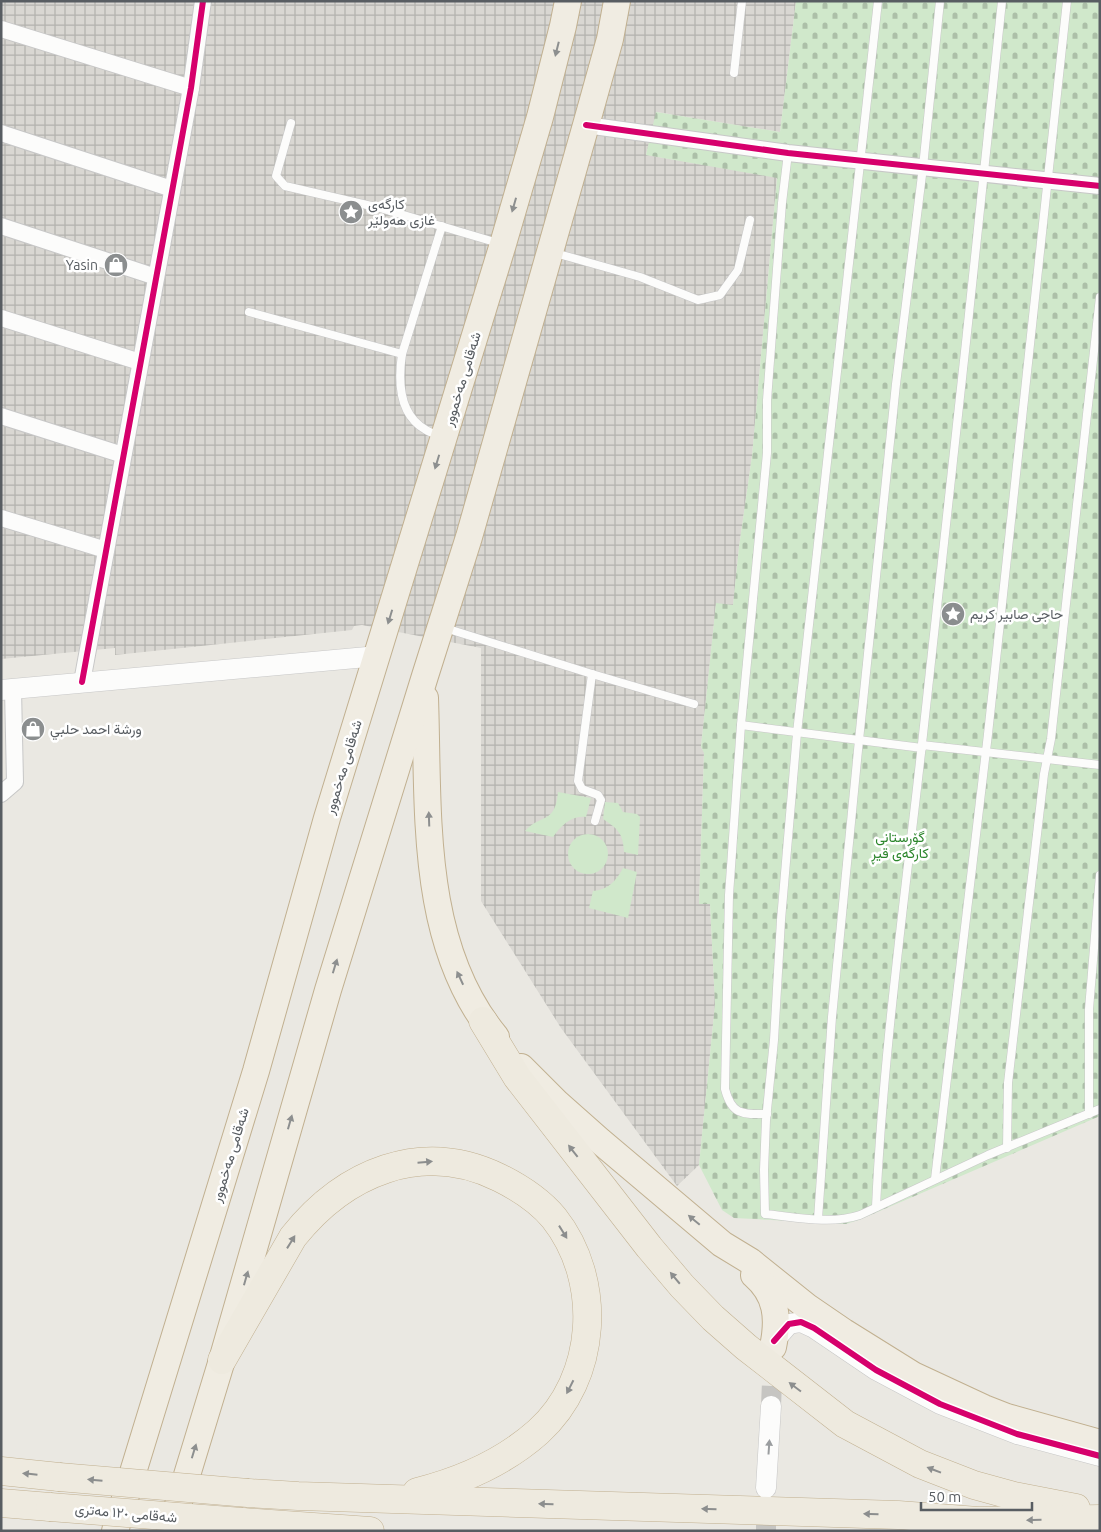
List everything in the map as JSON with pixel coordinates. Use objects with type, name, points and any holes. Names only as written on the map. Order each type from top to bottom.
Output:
[{"type":"highway","name":"شەقامی مەخموور","points":[[115,1531],[253,1081],[327,818],[503,244],[540,117],[568,1]]},
{"type":"highway","points":[[170,1531],[222,1360],[328,990],[469,537],[610,39],[617,1]]},
{"type":"highway","points":[[425,676],[430,849],[444,932],[452,958],[471,1002],[517,1077],[665,1266],[713,1318],[746,1347],[787,1381],[845,1424],[920,1464],[974,1485],[1014,1496],[1100,1512]]},
{"type":"highway","points":[[482,1021],[519,1064],[556,1102],[722,1244],[767,1289],[774,1305],[774,1344]]},
{"type":"highway","points":[[222,1360],[293,1237],[321,1206],[355,1182],[380,1170],[408,1163],[434,1161],[460,1164],[487,1171],[513,1184],[534,1198],[553,1217],[574,1250],[585,1288],[587,1327],[580,1365],[573,1383],[564,1400],[546,1424],[524,1443],[491,1465],[453,1481],[388,1499]]},
{"type":"highway","points":[[722,1244],[750,1261],[806,1306],[913,1375],[1007,1417],[1100,1443]]},
{"type":"highway","points":[[1,1471],[298,1496],[898,1515],[978,1521],[1100,1520]]},
{"type":"highway","name":"شەقامی ١٢٠ مەتری","points":[[1,1502],[370,1531]]},
{"type":"street","points":[[82,682],[191,88],[202,1]]},
{"type":"street","points":[[1,29],[191,88]]},
{"type":"street","points":[[586,125],[788,153],[1100,186]]},
{"type":"street","points":[[1,133],[172,189]]},
{"type":"street","points":[[1,226],[156,277]]},
{"type":"street","points":[[1,318],[140,362]]},
{"type":"street","points":[[1,416],[123,455]]},
{"type":"street","points":[[1,518],[106,550]]},
{"type":"street","points":[[1,794],[15,782],[7,689],[378,656]]},
{"type":"street","points":[[774,1344],[789,1324],[801,1322],[814,1328],[876,1370],[940,1404],[1017,1434],[1100,1456]]},
{"type":"street","points":[[766,1488],[771,1406]]},
{"type":"lane","points":[[734,73],[742,1]]},
{"type":"lane","points":[[878,1],[797,732],[767,1114],[764,1170],[765,1214],[818,1219],[848,1219],[876,1208],[935,1179],[1100,1109]]},
{"type":"lane","points":[[818,1219],[832,1017],[859,740],[896,384],[923,167],[940,1]]},
{"type":"lane","points":[[876,1208],[881,1120],[891,1017],[1002,1]]},
{"type":"lane","points":[[935,1179],[986,752],[1067,1]]},
{"type":"lane","points":[[291,123],[276,176],[285,186],[380,208],[503,244]]},
{"type":"lane","points":[[767,1114],[742,1114],[734,1109],[728,1100],[725,1089],[729,895],[741,725],[767,452],[767,400],[781,212],[788,153]]},
{"type":"lane","points":[[550,252],[640,277],[698,300],[720,295],[738,270],[750,220]]},
{"type":"lane","points":[[442,226],[402,354],[399,374],[406,410],[426,430],[444,436]]},
{"type":"lane","points":[[1007,1148],[1008,1083],[1046,759],[1052,739],[1100,297]]},
{"type":"lane","points":[[248,312],[402,354]]},
{"type":"lane","points":[[441,627],[694,704]]},
{"type":"lane","points":[[592,674],[578,781],[582,789],[598,795],[601,800],[595,822]]},
{"type":"lane","points":[[741,725],[859,740],[1100,765]]},
{"type":"lane","points":[[1089,1114],[1089,1009],[1100,875]]},
{"type":"shaded area","points":[[1,1],[796,1],[780,132],[657,112],[646,155],[777,177],[752,456],[733,606],[716,604],[701,747],[704,752],[699,904],[710,904],[715,1004],[699,1165],[677,1186],[561,1028],[481,901],[481,648],[362,625],[354,626],[352,630],[115,655],[115,648],[1,659]]},
{"type":"green space","name":"گۆڕستانی کارگەی قیڕ","points":[[796,1],[1100,1],[1100,1116],[846,1224],[734,1218],[722,1210],[699,1165],[715,1004],[710,904],[699,904],[704,753],[701,747],[716,603],[733,605],[752,456],[777,178],[646,155],[656,112],[780,132]]},
{"type":"green space","points":[[558,792],[591,798],[586,817],[571,820],[563,825],[553,837],[525,831],[550,814],[554,809]]},
{"type":"green space","points":[[605,802],[618,803],[623,812],[637,814],[640,817],[638,855],[624,852],[619,832],[603,819]]},
{"type":"green space","points":[[584,834],[592,834],[599,837],[605,843],[608,854],[605,865],[599,871],[592,874],[584,874],[577,871],[571,865],[568,858],[568,850],[571,843],[577,837]]},
{"type":"green space","points":[[623,868],[637,872],[628,918],[589,908],[593,891],[603,889],[611,884]]},
{"type":"tunnel","points":[[771,1406],[773,1358]]},
{"type":"tunnel","points":[[766,1498],[766,1531]]},
{"type":"cycle path","points":[[82,682],[191,88],[203,1]]},
{"type":"cycle path","points":[[586,125],[788,153],[1100,186]]},
{"type":"cycle path","points":[[774,1341],[789,1324],[801,1322],[814,1328],[876,1370],[940,1404],[1017,1434],[1100,1456]]},
{"type":"place","name":"کارگەی غازی هەولێر","points":[[351,212]]},
{"type":"place","name":"Yasin","points":[[116,265]]},
{"type":"place","name":"حاجی صابیر کریم","points":[[953,614]]},
{"type":"place","name":"ورشة احمد حلبي","points":[[33,729]]}]
